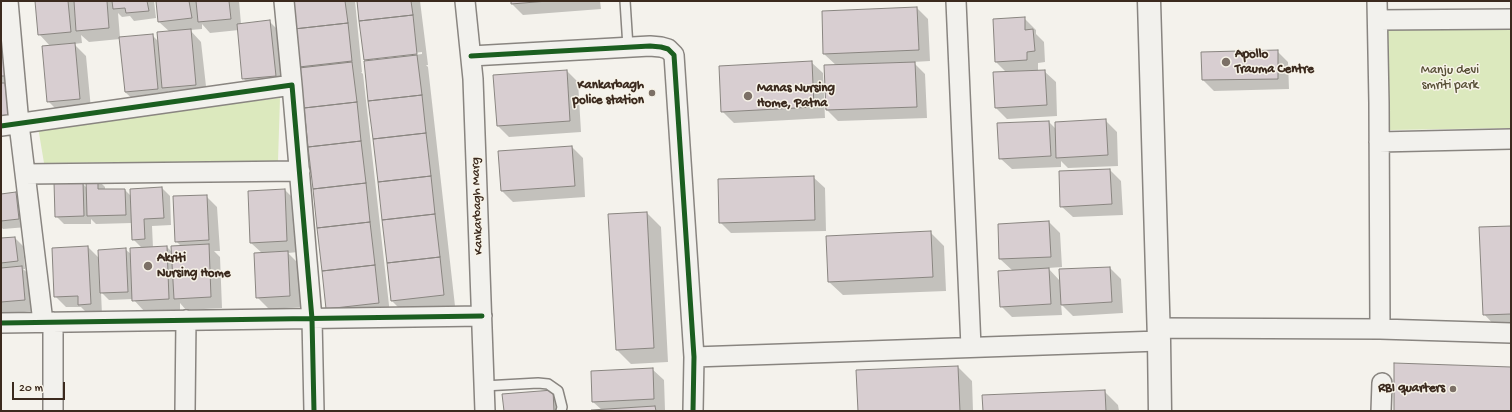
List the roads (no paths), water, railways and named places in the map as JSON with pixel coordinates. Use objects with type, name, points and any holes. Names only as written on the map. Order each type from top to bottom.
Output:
[{"type":"street","points":[[8,1],[10,125],[25,174],[48,322],[53,411]]},
{"type":"street","points":[[284,1],[312,318],[314,411]]},
{"type":"street","name":"Kankarbagh Marg","points":[[465,1],[473,80],[485,411]]},
{"type":"street","points":[[956,1],[971,347]]},
{"type":"street","points":[[1149,1],[1160,411]]},
{"type":"street","points":[[1377,1],[1380,142],[1380,329]]},
{"type":"street","points":[[1378,20],[1511,19]]},
{"type":"street","points":[[471,56],[661,47],[668,49],[674,55],[694,357],[693,411]]},
{"type":"street","points":[[10,125],[292,85]]},
{"type":"street","points":[[1380,142],[1511,139]]},
{"type":"street","points":[[25,174],[300,171]]},
{"type":"street","points":[[1,323],[482,316]]},
{"type":"street","points":[[185,411],[186,320]]},
{"type":"street","points":[[694,357],[971,347],[1159,334],[1380,329],[1511,333]]},
{"type":"street","points":[[1381,411],[1382,383]]},
{"type":"lane","points":[[625,1],[628,48]]},
{"type":"lane","points":[[484,386],[538,383],[548,384],[558,391],[561,411]]},
{"type":"place","name":"Apollo Trauma Centre","points":[[1226,62]]},
{"type":"place","name":"Kankarbagh police station","points":[[652,93]]},
{"type":"place","name":"Manas Nursing Home, Patna","points":[[748,96]]},
{"type":"place","name":"Akriti Nursing Home","points":[[148,266]]},
{"type":"place","name":"RBI quarters","points":[[1453,389]]},
{"type":"park label","name":"Manju devi smriti park","points":[[1450,78]]}]
